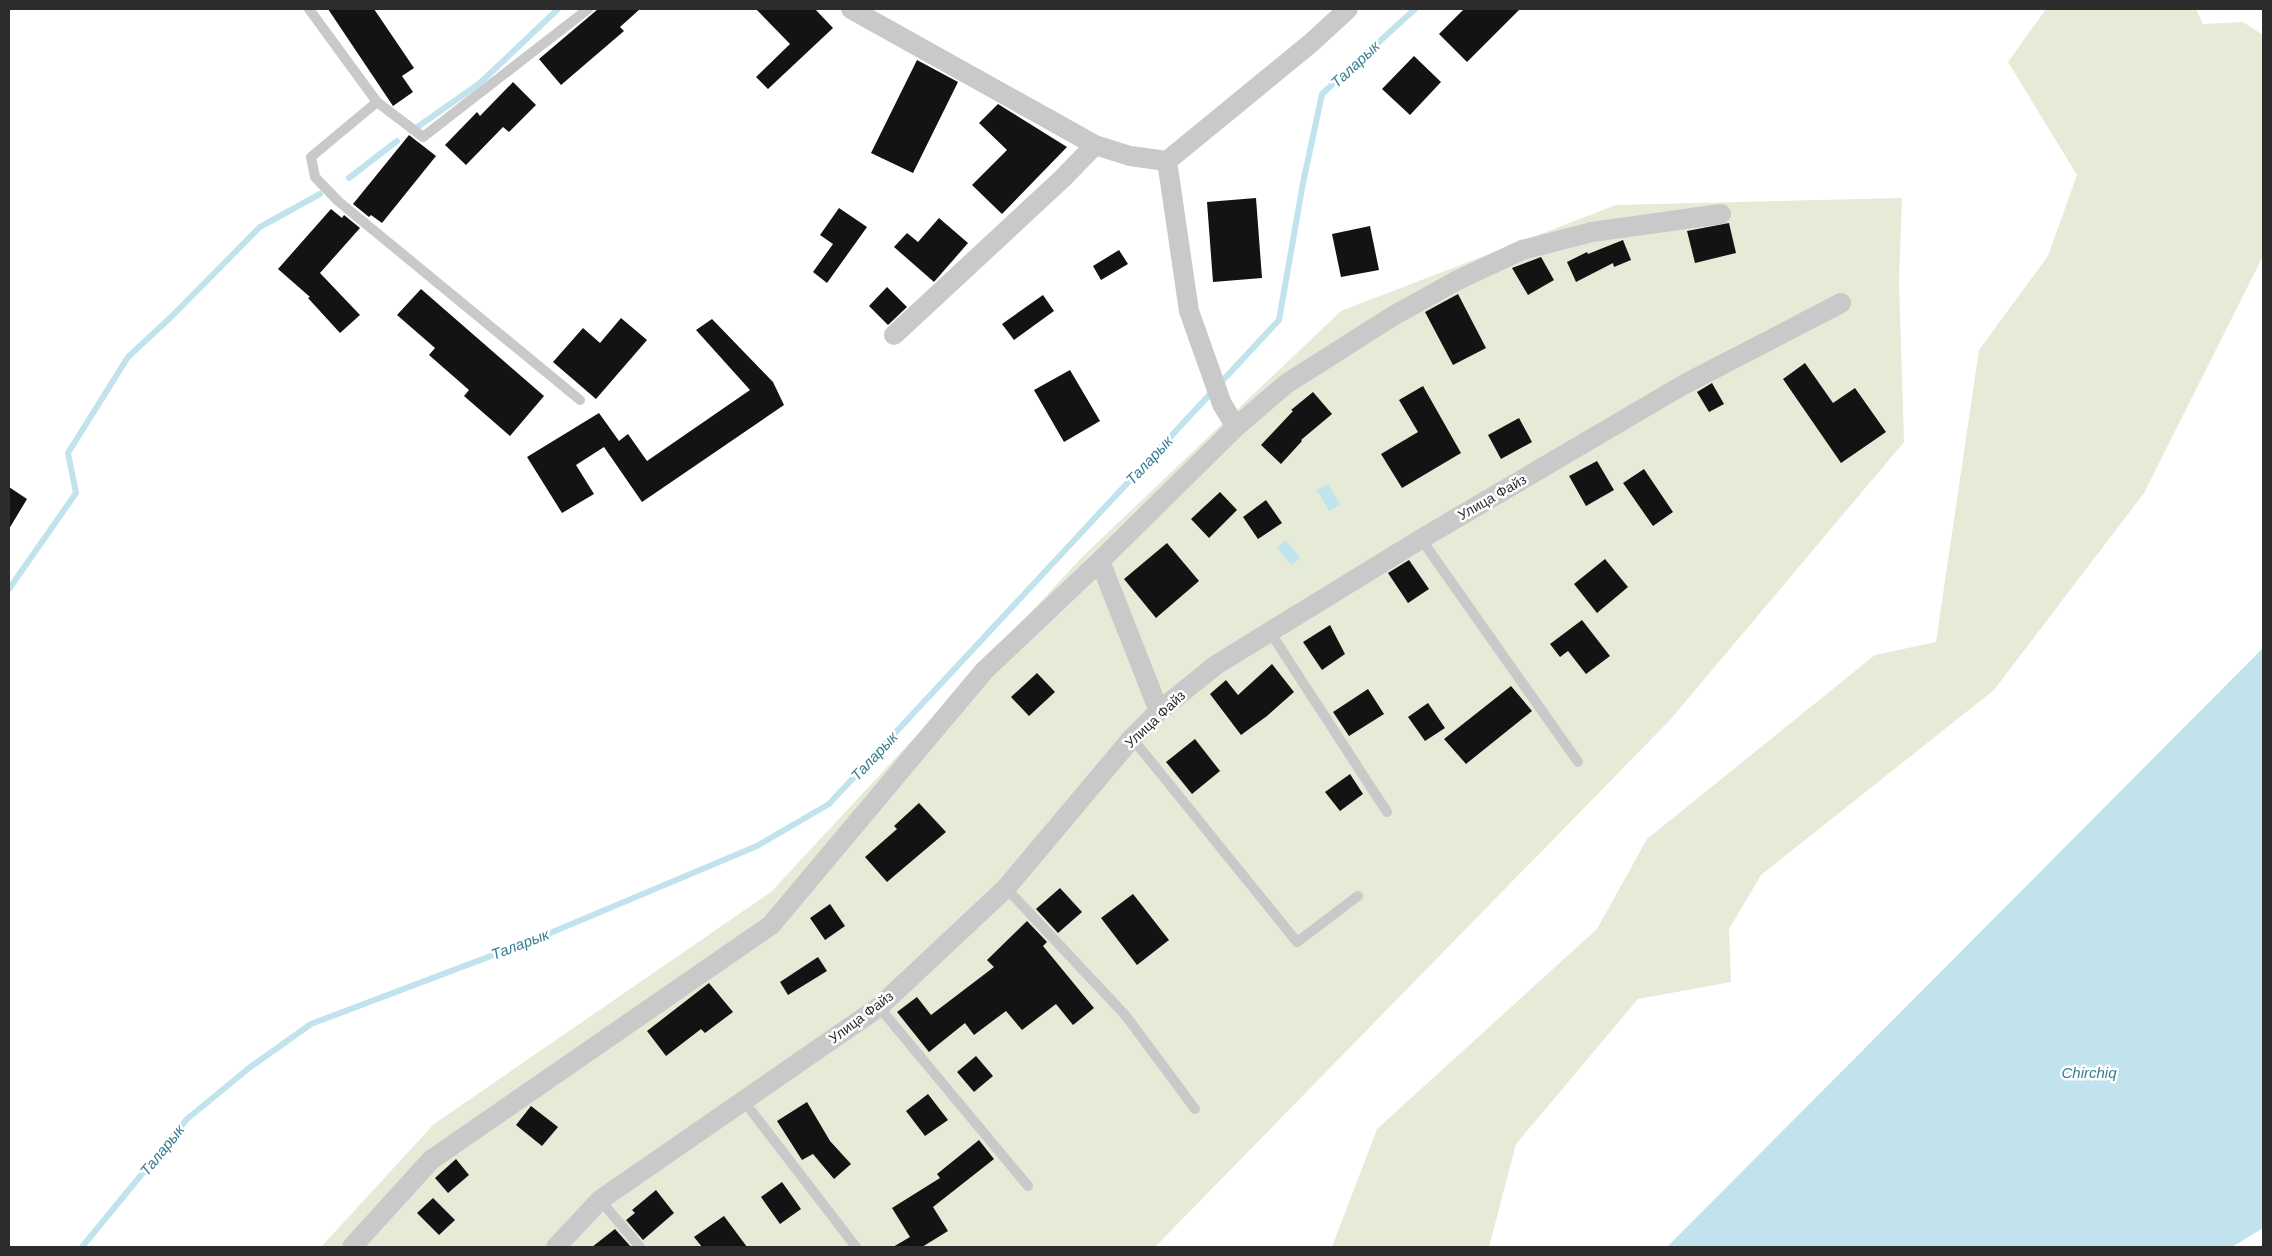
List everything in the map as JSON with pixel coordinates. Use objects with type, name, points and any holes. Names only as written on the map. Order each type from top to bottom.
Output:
[{"type":"street","points":[[852,9],[1095,145],[1130,156],[1167,161],[1311,43],[1348,9]]},
{"type":"street","points":[[894,334],[1063,178],[1095,145]]},
{"type":"street","points":[[1167,161],[1189,311],[1222,404],[1236,427]]},
{"type":"street","points":[[352,1247],[431,1160],[771,925],[984,671],[1100,561],[1236,427],[1286,384],[1393,316],[1456,281],[1522,250],[1592,232],[1722,214]]},
{"type":"street","name":"Улица Файз","points":[[556,1247],[600,1200],[879,1007],[1006,888],[1132,738],[1159,711],[1216,665],[1421,538],[1683,385],[1841,303]]},
{"type":"street","points":[[1100,561],[1159,711]]},
{"type":"lane","points":[[309,9],[377,102],[423,137],[588,9]]},
{"type":"lane","points":[[377,102],[311,157],[315,177],[338,201],[580,400]]},
{"type":"lane","points":[[1421,538],[1578,762]]},
{"type":"lane","points":[[1270,632],[1387,812]]},
{"type":"lane","points":[[1132,738],[1297,942],[1358,896]]},
{"type":"lane","points":[[1006,888],[1126,1016],[1195,1109]]},
{"type":"lane","points":[[879,1007],[1028,1186]]},
{"type":"lane","points":[[743,1100],[856,1247]]},
{"type":"lane","points":[[600,1200],[640,1247]]},
{"type":"green space","points":[[2046,9],[2196,9],[2203,24],[2243,22],[2263,35],[2263,256],[2144,493],[1994,690],[1761,875],[1729,929],[1731,982],[1638,999],[1516,1144],[1489,1247],[1332,1247],[1377,1129],[1597,929],[1647,839],[1875,655],[1936,642],[1979,350],[2048,256],[2077,175],[2008,62]]},
{"type":"green space","points":[[1902,198],[1899,282],[1904,442],[1670,720],[1155,1247],[321,1247],[434,1124],[771,892],[1083,556],[1341,311],[1616,205]]},
{"type":"water","points":[[1328,484],[1340,504],[1329,511],[1317,490]]},
{"type":"water","points":[[1286,540],[1300,558],[1291,565],[1277,547]]},
{"type":"water","name":"Chirchiq","points":[[2263,648],[2263,1228],[2232,1247],[1667,1247]]},
{"type":"building","points":[[328,9],[374,9],[414,68],[402,76],[413,92],[393,106]]},
{"type":"building","points":[[598,9],[640,9],[620,27],[624,31],[561,85],[539,59]]},
{"type":"building","points":[[756,9],[815,9],[833,28],[768,89],[756,77],[790,44]]},
{"type":"building","points":[[1464,9],[1520,9],[1467,62],[1439,34]]},
{"type":"building","points":[[1414,56],[1441,82],[1410,115],[1382,89]]},
{"type":"building","points":[[917,60],[958,82],[913,173],[871,153]]},
{"type":"building","points":[[513,82],[536,105],[509,132],[503,127],[466,165],[445,145],[477,112],[480,116]]},
{"type":"building","points":[[998,104],[1067,147],[1002,214],[972,185],[1007,150],[979,123]]},
{"type":"building","points":[[409,135],[436,156],[382,223],[371,215],[369,217],[353,204]]},
{"type":"building","points":[[1256,198],[1262,278],[1213,282],[1207,202]]},
{"type":"building","points":[[839,208],[867,227],[827,283],[813,272],[833,244],[820,235]]},
{"type":"building","points":[[331,209],[342,218],[344,215],[360,228],[320,273],[360,315],[340,333],[308,298],[310,297],[278,269]]},
{"type":"building","points":[[939,218],[968,243],[934,282],[894,247],[907,233],[918,242]]},
{"type":"building","points":[[1729,223],[1736,253],[1695,263],[1687,231]]},
{"type":"building","points":[[1370,226],[1379,270],[1341,277],[1332,234]]},
{"type":"building","points":[[1623,240],[1631,260],[1614,267],[1613,263],[1576,282],[1567,262],[1587,252],[1588,254]]},
{"type":"building","points":[[1119,250],[1128,264],[1101,280],[1093,266]]},
{"type":"building","points":[[1541,257],[1554,280],[1528,295],[1512,268]]},
{"type":"building","points":[[887,287],[907,307],[888,325],[869,306]]},
{"type":"building","points":[[421,289],[544,396],[510,436],[464,396],[469,390],[429,355],[435,348],[397,315]]},
{"type":"building","points":[[1458,294],[1486,348],[1453,365],[1425,312]]},
{"type":"building","points":[[1043,295],[1054,311],[1014,340],[1002,324]]},
{"type":"building","points":[[621,318],[647,340],[596,399],[553,362],[583,328],[600,343]]},
{"type":"building","points":[[712,319],[773,382],[784,405],[642,502],[604,447],[576,465],[594,494],[562,513],[527,457],[599,413],[619,441],[628,434],[647,461],[750,390],[696,330]]},
{"type":"building","points":[[1805,363],[1833,403],[1855,388],[1886,432],[1841,463],[1783,379]]},
{"type":"building","points":[[1070,370],[1100,421],[1064,442],[1034,390]]},
{"type":"building","points":[[1712,383],[1724,404],[1709,412],[1697,392]]},
{"type":"building","points":[[1423,386],[1461,453],[1402,488],[1381,454],[1418,432],[1399,400]]},
{"type":"building","points":[[1313,392],[1332,414],[1301,440],[1281,464],[1261,445],[1293,411],[1291,410]]},
{"type":"building","points":[[1519,418],[1532,442],[1501,459],[1488,435]]},
{"type":"building","points":[[1597,461],[1614,490],[1586,506],[1569,476]]},
{"type":"building","points":[[1644,469],[1673,512],[1653,526],[1623,483]]},
{"type":"building","points":[[9,487],[27,499],[9,529]]},
{"type":"building","points":[[1220,492],[1237,510],[1209,538],[1191,519]]},
{"type":"building","points":[[1266,500],[1282,523],[1258,539],[1243,517]]},
{"type":"building","points":[[1167,543],[1199,581],[1156,618],[1124,579]]},
{"type":"building","points":[[1605,559],[1628,587],[1597,613],[1574,584]]},
{"type":"building","points":[[1409,560],[1429,589],[1408,603],[1388,573]]},
{"type":"building","points":[[1582,620],[1610,656],[1586,674],[1568,651],[1560,657],[1550,644]]},
{"type":"building","points":[[1330,625],[1345,654],[1322,670],[1303,642]]},
{"type":"building","points":[[1272,664],[1294,692],[1267,716],[1241,735],[1210,694],[1226,680],[1238,695]]},
{"type":"building","points":[[1037,673],[1055,692],[1029,716],[1011,697]]},
{"type":"building","points":[[1511,686],[1532,711],[1466,764],[1444,739]]},
{"type":"building","points":[[1368,689],[1384,714],[1349,736],[1333,712]]},
{"type":"building","points":[[1428,703],[1445,728],[1425,741],[1408,717]]},
{"type":"building","points":[[1195,739],[1220,771],[1192,794],[1166,762]]},
{"type":"building","points":[[1350,774],[1363,794],[1340,811],[1325,792]]},
{"type":"building","points":[[919,803],[946,832],[887,882],[865,857],[897,829],[894,826]]},
{"type":"building","points":[[1060,888],[1082,912],[1058,933],[1036,909]]},
{"type":"building","points":[[1133,894],[1169,940],[1137,965],[1101,918]]},
{"type":"building","points":[[830,904],[845,926],[825,940],[810,918]]},
{"type":"building","points":[[1027,921],[1047,942],[1043,946],[1094,1008],[1073,1025],[1056,1004],[1022,1030],[1006,1011],[974,1035],[965,1023],[929,1052],[897,1012],[917,997],[931,1015],[994,967],[987,960]]},
{"type":"building","points":[[818,957],[827,971],[788,995],[780,982]]},
{"type":"building","points":[[709,983],[733,1012],[705,1033],[701,1029],[666,1056],[647,1031]]},
{"type":"building","points":[[976,1056],[993,1076],[974,1092],[957,1072]]},
{"type":"building","points":[[928,1094],[948,1120],[925,1136],[906,1111]]},
{"type":"building","points":[[807,1102],[830,1141],[851,1164],[834,1179],[813,1154],[802,1160],[777,1121]]},
{"type":"building","points":[[531,1106],[558,1127],[542,1146],[516,1125]]},
{"type":"building","points":[[979,1140],[994,1159],[933,1207],[948,1231],[922,1247],[893,1247],[910,1237],[892,1208],[940,1178],[937,1174]]},
{"type":"building","points":[[456,1159],[469,1175],[448,1193],[435,1178]]},
{"type":"building","points":[[782,1182],[801,1209],[780,1224],[761,1197]]},
{"type":"building","points":[[656,1190],[674,1213],[643,1240],[626,1220],[635,1213],[632,1210]]},
{"type":"building","points":[[433,1198],[455,1220],[439,1235],[417,1213]]},
{"type":"building","points":[[724,1216],[747,1247],[702,1247],[694,1237]]},
{"type":"building","points":[[615,1229],[631,1247],[592,1247]]},
{"type":"waterway","points":[[416,128],[480,83],[558,9]]},
{"type":"waterway","name":"Таларык","points":[[82,1247],[187,1119],[249,1068],[311,1024],[536,939],[757,846],[829,804],[1279,320],[1303,183],[1322,94],[1415,9]]},
{"type":"waterway","points":[[349,178],[397,141]]},
{"type":"waterway","points":[[9,589],[76,493],[68,453],[128,357],[171,317],[260,227],[320,194]]}]
